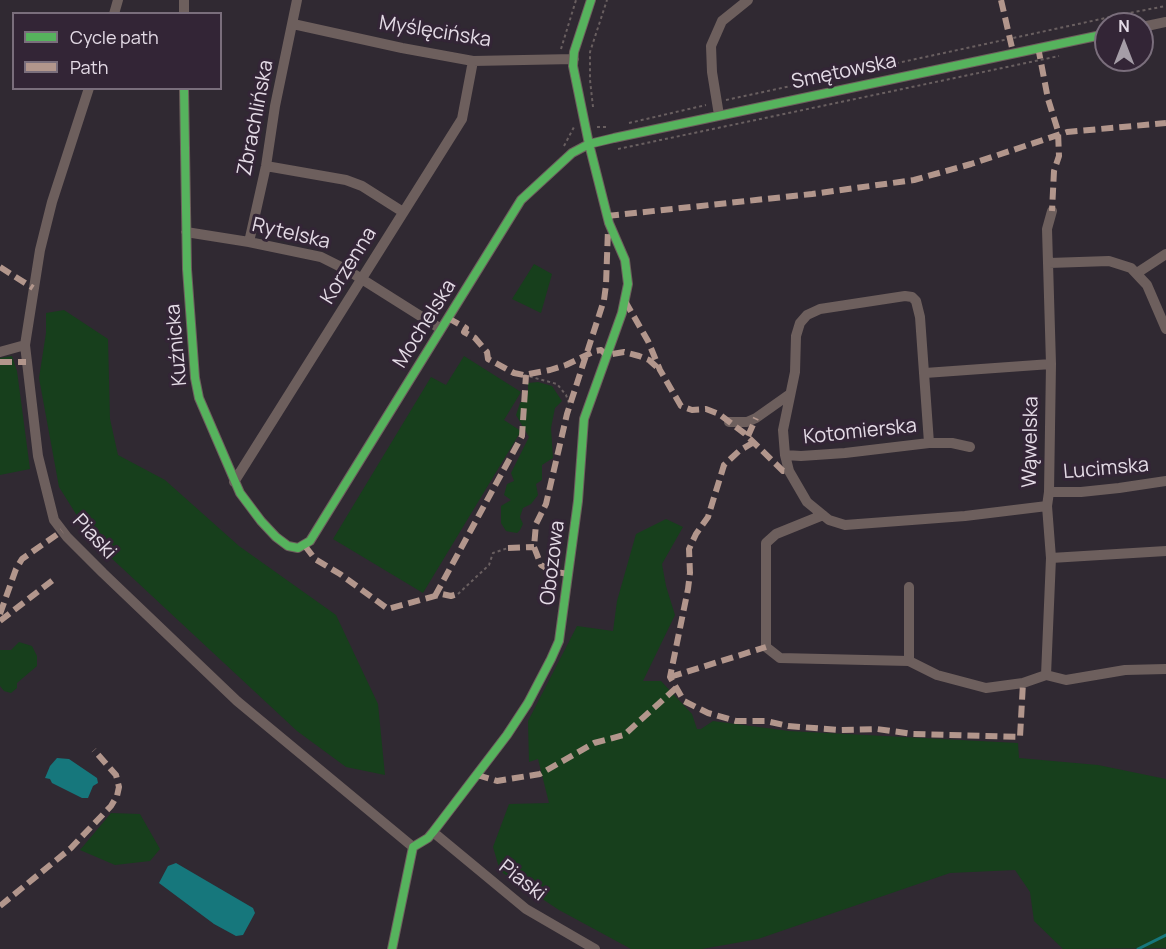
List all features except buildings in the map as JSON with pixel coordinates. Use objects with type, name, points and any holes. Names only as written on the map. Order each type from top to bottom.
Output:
[{"type":"street","name":"Zbrachlińska","points":[[249,242],[266,166],[275,106],[297,0]]},
{"type":"street","points":[[573,59],[591,0]]},
{"type":"street","points":[[719,115],[712,72],[711,46],[722,21],[748,0]]},
{"type":"street","name":"Myślęcińska","points":[[293,24],[473,61],[573,59]]},
{"type":"street","name":"Smętowska","points":[[589,144],[1094,37]]},
{"type":"street","name":"Obozowa","points":[[413,847],[428,838],[495,751],[528,703],[559,641],[578,501],[584,419],[622,313],[628,284],[625,260],[609,223],[589,144],[573,59]]},
{"type":"street","name":"Korzenna","points":[[234,482],[462,118],[473,61]]},
{"type":"street","name":"Piaski","points":[[88,90],[42,240],[25,345],[38,456],[53,516],[62,531],[111,581],[237,700],[413,847]]},
{"type":"street","name":"Kuźnicka","points":[[184,90],[186,232],[190,324],[196,388],[202,409],[234,482],[261,520],[288,546],[298,548],[310,541]]},
{"type":"street","name":"Mochelska","points":[[310,541],[521,200],[572,153],[589,144]]},
{"type":"street","points":[[266,166],[346,180],[362,186],[403,212]]},
{"type":"street","name":"Wąwelska","points":[[1046,675],[1051,558],[1047,506],[1051,364],[1047,229],[1052,211]]},
{"type":"street","name":"Rytelska","points":[[186,232],[321,257],[334,262],[441,329]]},
{"type":"street","points":[[1137,273],[1166,254]]},
{"type":"street","points":[[1048,262],[1109,261],[1125,264],[1147,285],[1166,329]]},
{"type":"street","name":"Kotomierska","points":[[929,443],[918,305],[912,297],[902,296],[820,309],[807,315],[800,323],[796,336],[795,372],[783,430],[785,455],[845,453],[929,443],[952,443],[970,447]]},
{"type":"street","points":[[0,352],[25,345]]},
{"type":"street","points":[[925,373],[1051,364]]},
{"type":"street","points":[[729,422],[747,422],[756,418],[790,394]]},
{"type":"street","points":[[785,455],[789,471],[801,495],[822,515],[845,525],[856,526],[1047,506]]},
{"type":"street","name":"Lucimska","points":[[1049,492],[1110,489],[1166,481]]},
{"type":"street","points":[[822,515],[776,534],[766,543],[766,647],[780,658],[909,661],[937,675],[986,688],[1023,683],[1046,675],[1066,680],[1125,670],[1166,669]]},
{"type":"street","points":[[1051,558],[1166,551]]},
{"type":"street","points":[[909,587],[909,661]]},
{"type":"street","name":"Piaski","points":[[433,832],[526,909],[595,949]]},
{"type":"street","points":[[392,949],[413,847]]},
{"type":"path","points":[[560,54],[576,0]]},
{"type":"path","points":[[594,110],[590,80],[590,52],[608,0]]},
{"type":"path","points":[[621,124],[1166,6]]},
{"type":"path","points":[[615,146],[620,150],[1040,60]]},
{"type":"path","points":[[594,125],[611,127]]},
{"type":"path","points":[[524,375],[557,384],[566,395],[570,406]]},
{"type":"path","points":[[458,594],[489,565],[493,553],[508,548]]},
{"type":"green space","points":[[534,264],[552,274],[541,313],[512,299]]},
{"type":"green space","points":[[64,310],[108,339],[110,419],[118,455],[165,480],[239,546],[336,615],[378,704],[385,775],[346,767],[297,731],[93,541],[59,487],[39,378],[46,333],[46,313]]},
{"type":"green space","points":[[12,356],[17,371],[30,469],[0,475],[0,358]]},
{"type":"green space","points":[[464,356],[521,392],[504,420],[521,431],[423,593],[333,539],[431,377],[446,385]]},
{"type":"green space","points":[[538,382],[552,386],[562,401],[555,408],[551,428],[553,458],[542,465],[542,480],[536,484],[538,495],[531,504],[523,508],[520,517],[523,524],[517,533],[506,531],[501,523],[501,506],[511,500],[504,495],[507,484],[514,481],[511,473],[529,437],[516,415],[520,403],[528,395],[528,383]]},
{"type":"green space","points":[[666,519],[683,527],[662,564],[675,615],[643,681],[661,681],[692,714],[697,729],[713,721],[789,731],[1018,743],[1019,758],[1098,765],[1166,779],[1166,948],[1063,949],[1034,921],[1030,892],[1015,870],[950,873],[758,939],[702,949],[631,949],[559,910],[500,871],[493,847],[509,804],[549,803],[538,759],[529,762],[528,721],[577,626],[613,631],[617,601],[636,534]]},
{"type":"green space","points":[[19,642],[32,646],[37,656],[37,666],[17,683],[17,688],[11,693],[4,691],[0,686],[0,650],[11,650]]},
{"type":"green space","points":[[111,813],[140,814],[160,849],[150,861],[115,865],[80,850]]},
{"type":"water","points":[[57,758],[69,759],[97,778],[98,783],[93,786],[88,798],[82,798],[45,778],[50,766]]},
{"type":"water","points":[[176,863],[253,908],[255,913],[243,935],[236,936],[214,924],[159,883],[168,866]]},
{"type":"waterway","points":[[1138,949],[1166,935]]},
{"type":"marked path","points":[[1001,0],[1013,52]]},
{"type":"marked path","points":[[1038,47],[1048,99],[1058,131],[1059,156],[1054,171],[1052,211]]},
{"type":"marked path","points":[[607,216],[812,194],[914,180],[1067,132],[1166,123]]},
{"type":"marked path","points":[[568,574],[551,571],[541,565],[534,547],[536,524],[546,504],[567,414],[604,300],[608,229]]},
{"type":"marked path","points":[[0,267],[33,288]]},
{"type":"marked path","points":[[625,301],[681,406],[692,410],[706,409],[719,414],[744,433],[783,471],[789,471]]},
{"type":"marked path","points":[[448,318],[466,328],[464,332],[475,338],[487,352],[488,359],[514,373],[524,375],[550,370],[601,350],[606,355],[624,352],[639,356],[649,360],[658,368]]},
{"type":"marked path","points":[[0,362],[26,362]]},
{"type":"marked path","points":[[435,596],[522,436],[526,375]]},
{"type":"marked path","points":[[748,436],[756,418]]},
{"type":"marked path","points":[[754,442],[739,451],[724,465],[708,517],[689,549],[688,589],[670,677],[684,701],[708,713],[736,721],[766,721],[788,726],[840,730],[877,729],[913,734],[1020,737],[1023,683]]},
{"type":"marked path","points":[[0,614],[16,569],[22,559],[62,531]]},
{"type":"marked path","points":[[305,546],[315,559],[388,609],[442,594],[451,596],[458,594]]},
{"type":"marked path","points":[[508,548],[534,547]]},
{"type":"marked path","points":[[0,621],[53,580]]},
{"type":"marked path","points":[[670,677],[766,647]]},
{"type":"marked path","points":[[477,775],[497,781],[540,774],[594,743],[624,735],[676,688]]},
{"type":"marked path","points":[[0,906],[71,848],[111,806],[119,787],[116,775],[94,750]]},
{"type":"cycle path","points":[[392,949],[413,847],[428,838],[507,735],[528,703],[559,641],[578,501],[584,419],[622,313],[628,284],[625,260],[609,223],[589,144],[573,66],[574,52],[591,0]]},
{"type":"cycle path","points":[[184,90],[187,269],[195,378],[199,398],[240,493],[276,537],[288,546],[298,548],[310,541],[521,200],[572,153],[589,144],[614,138],[1094,37]]}]
